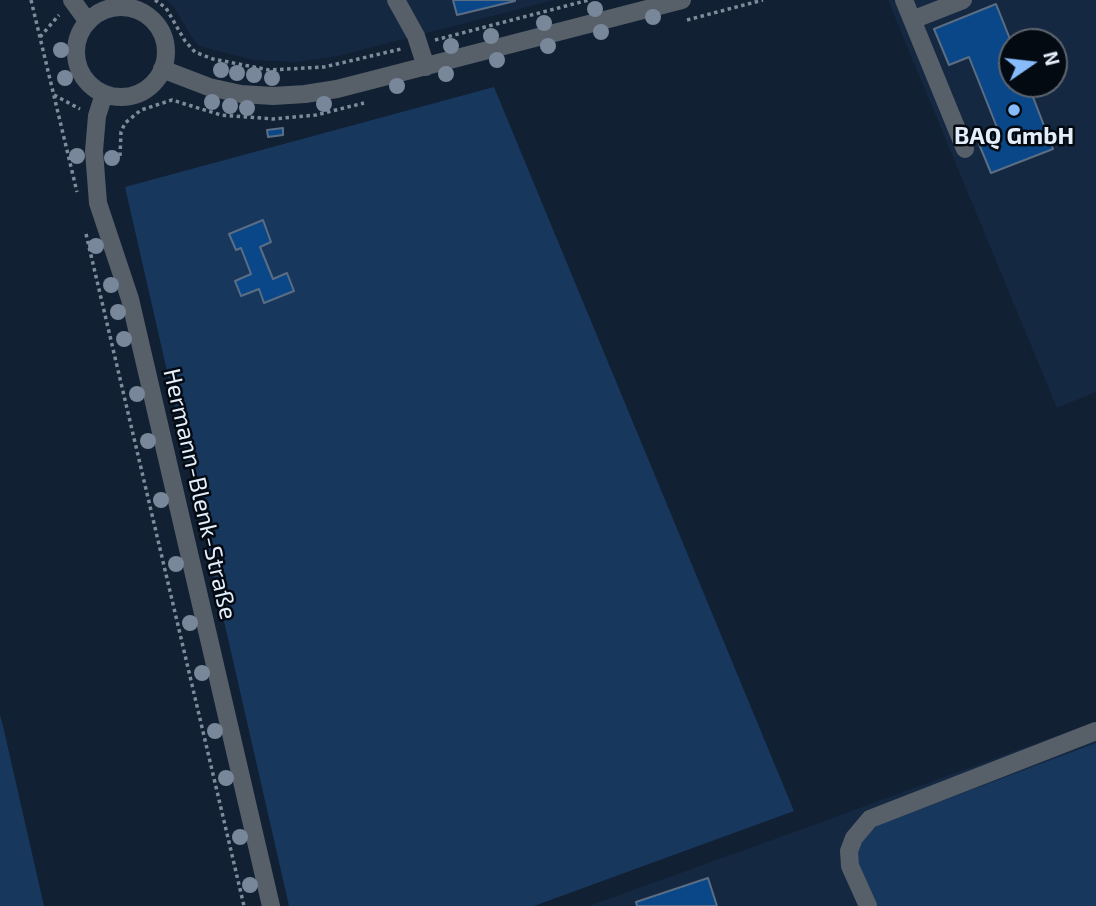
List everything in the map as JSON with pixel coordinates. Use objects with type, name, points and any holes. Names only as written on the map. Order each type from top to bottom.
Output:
[{"type":"street","points":[[73,0],[88,22]]},
{"type":"street","points":[[396,0],[419,44],[426,67]]},
{"type":"street","points":[[162,69],[209,87],[241,93],[273,96],[337,89],[682,0]]},
{"type":"street","points":[[904,0],[965,149]]},
{"type":"street","points":[[912,20],[963,0]]},
{"type":"street","points":[[129,8],[149,18],[157,26],[165,47],[162,69],[151,85],[134,95],[124,97],[104,94],[87,82],[77,62],[78,41],[88,22],[106,10],[129,8]]},
{"type":"street","name":"Hermann-Blenk-Straße","points":[[104,94],[97,117],[94,151],[98,203],[130,299],[271,906]]},
{"type":"street","points":[[868,906],[850,866],[849,851],[854,838],[870,818],[1096,731]]},
{"type":"path","points":[[31,0],[79,204]]},
{"type":"path","points":[[40,37],[73,0]]},
{"type":"path","points":[[155,0],[166,8],[185,41],[195,52],[213,59],[269,70],[297,70],[350,63],[589,0]]},
{"type":"path","points":[[120,156],[121,132],[125,123],[141,110],[178,100]]},
{"type":"path","points":[[86,231],[244,906]]},
{"type":"shaded area","points":[[167,0],[554,0],[338,56],[296,62],[253,60],[199,46]]},
{"type":"shaded area","points":[[888,0],[1096,0],[1096,392],[1057,408]]},
{"type":"shaded area","points":[[494,87],[794,811],[534,906],[289,906],[125,187]]},
{"type":"shaded area","points":[[0,715],[3,726],[44,906],[0,906]]},
{"type":"shaded area","points":[[1096,721],[1096,906],[589,906],[819,823]]},
{"type":"shaded area","points":[[1096,743],[1096,906],[872,906],[861,884],[857,855],[863,836],[878,825]]},
{"type":"building","points":[[453,0],[515,0],[515,1],[457,15]]},
{"type":"building","name":"BAQ GmbH","points":[[996,4],[1006,28],[998,28],[998,98],[1033,98],[1053,149],[991,173],[979,144],[1000,135],[969,57],[949,65],[934,29]]},
{"type":"building","points":[[283,128],[283,135],[268,137],[267,130]]},
{"type":"building","points":[[263,220],[271,242],[260,247],[273,279],[287,273],[294,291],[264,303],[259,289],[241,296],[235,281],[251,274],[241,248],[236,250],[229,234]]},
{"type":"building","points":[[708,878],[717,906],[637,906],[636,902]]},
{"type":"place","name":"BAQ GmbH","points":[[1014,110]]}]
